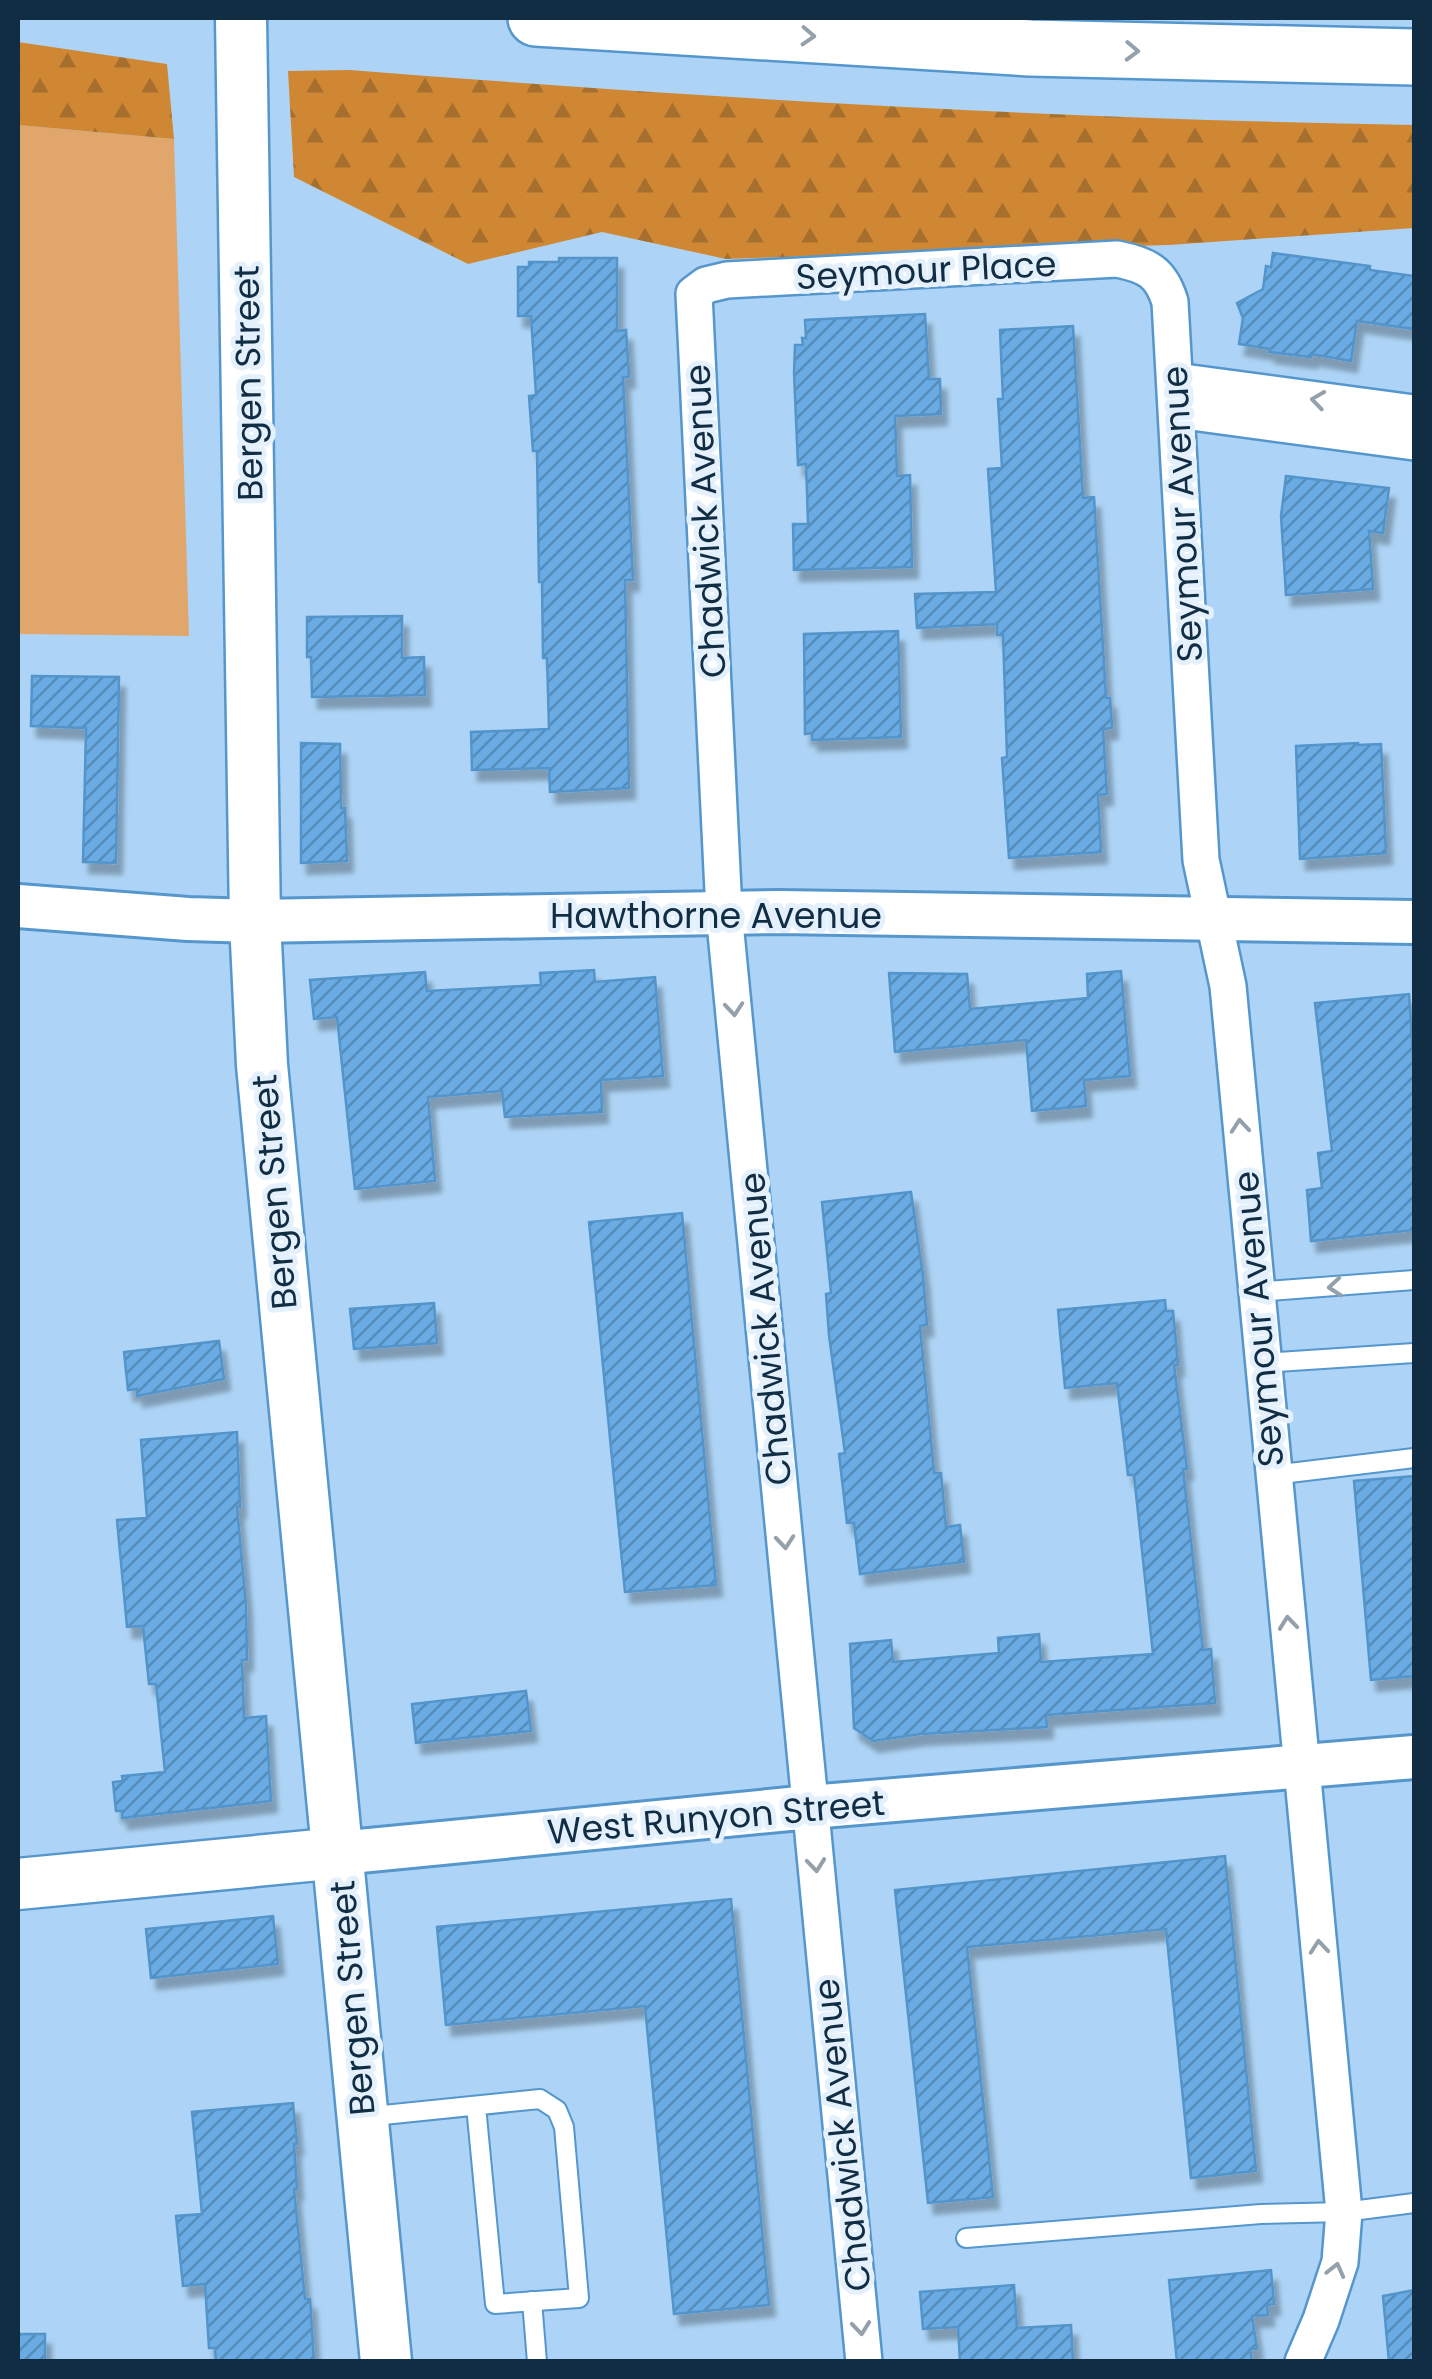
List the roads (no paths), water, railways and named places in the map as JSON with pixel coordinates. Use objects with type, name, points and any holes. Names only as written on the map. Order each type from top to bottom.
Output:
[{"type":"highway","points":[[536,18],[1030,48],[1414,57]]},
{"type":"main road","name":"Bergen Street","points":[[241,18],[255,921],[262,1065],[386,2362]]},
{"type":"main road","name":"West Runyon Street","points":[[18,1884],[339,1852]]},
{"type":"street","name":"Seymour Place","points":[[694,294],[706,285],[727,280],[1117,260],[1140,264],[1158,274]]},
{"type":"street","name":"Seymour Avenue","points":[[1158,274],[1170,302],[1201,860],[1228,986],[1344,2212],[1340,2262],[1322,2320],[1303,2362]]},
{"type":"street","name":"Chadwick Avenue","points":[[694,294],[724,912],[864,2362]]},
{"type":"street","points":[[1176,396],[1414,413]]},
{"type":"street","points":[[1176,396],[1414,442]]},
{"type":"street","name":"Hawthorne Avenue","points":[[18,906],[188,920],[255,921],[724,912],[1414,922]]},
{"type":"street","name":"West Runyon Street","points":[[339,1852],[1414,1757]]},
{"type":"lane","points":[[1256,1292],[1414,1280]]},
{"type":"lane","points":[[1263,1363],[1414,1353]]},
{"type":"lane","points":[[1273,1475],[1414,1458]]},
{"type":"lane","points":[[364,2117],[540,2099],[557,2110],[564,2126],[579,2298],[494,2304],[476,2106]]},
{"type":"lane","points":[[966,2238],[1261,2214],[1344,2212],[1414,2202]]},
{"type":"lane","points":[[532,2301],[538,2362]]}]
